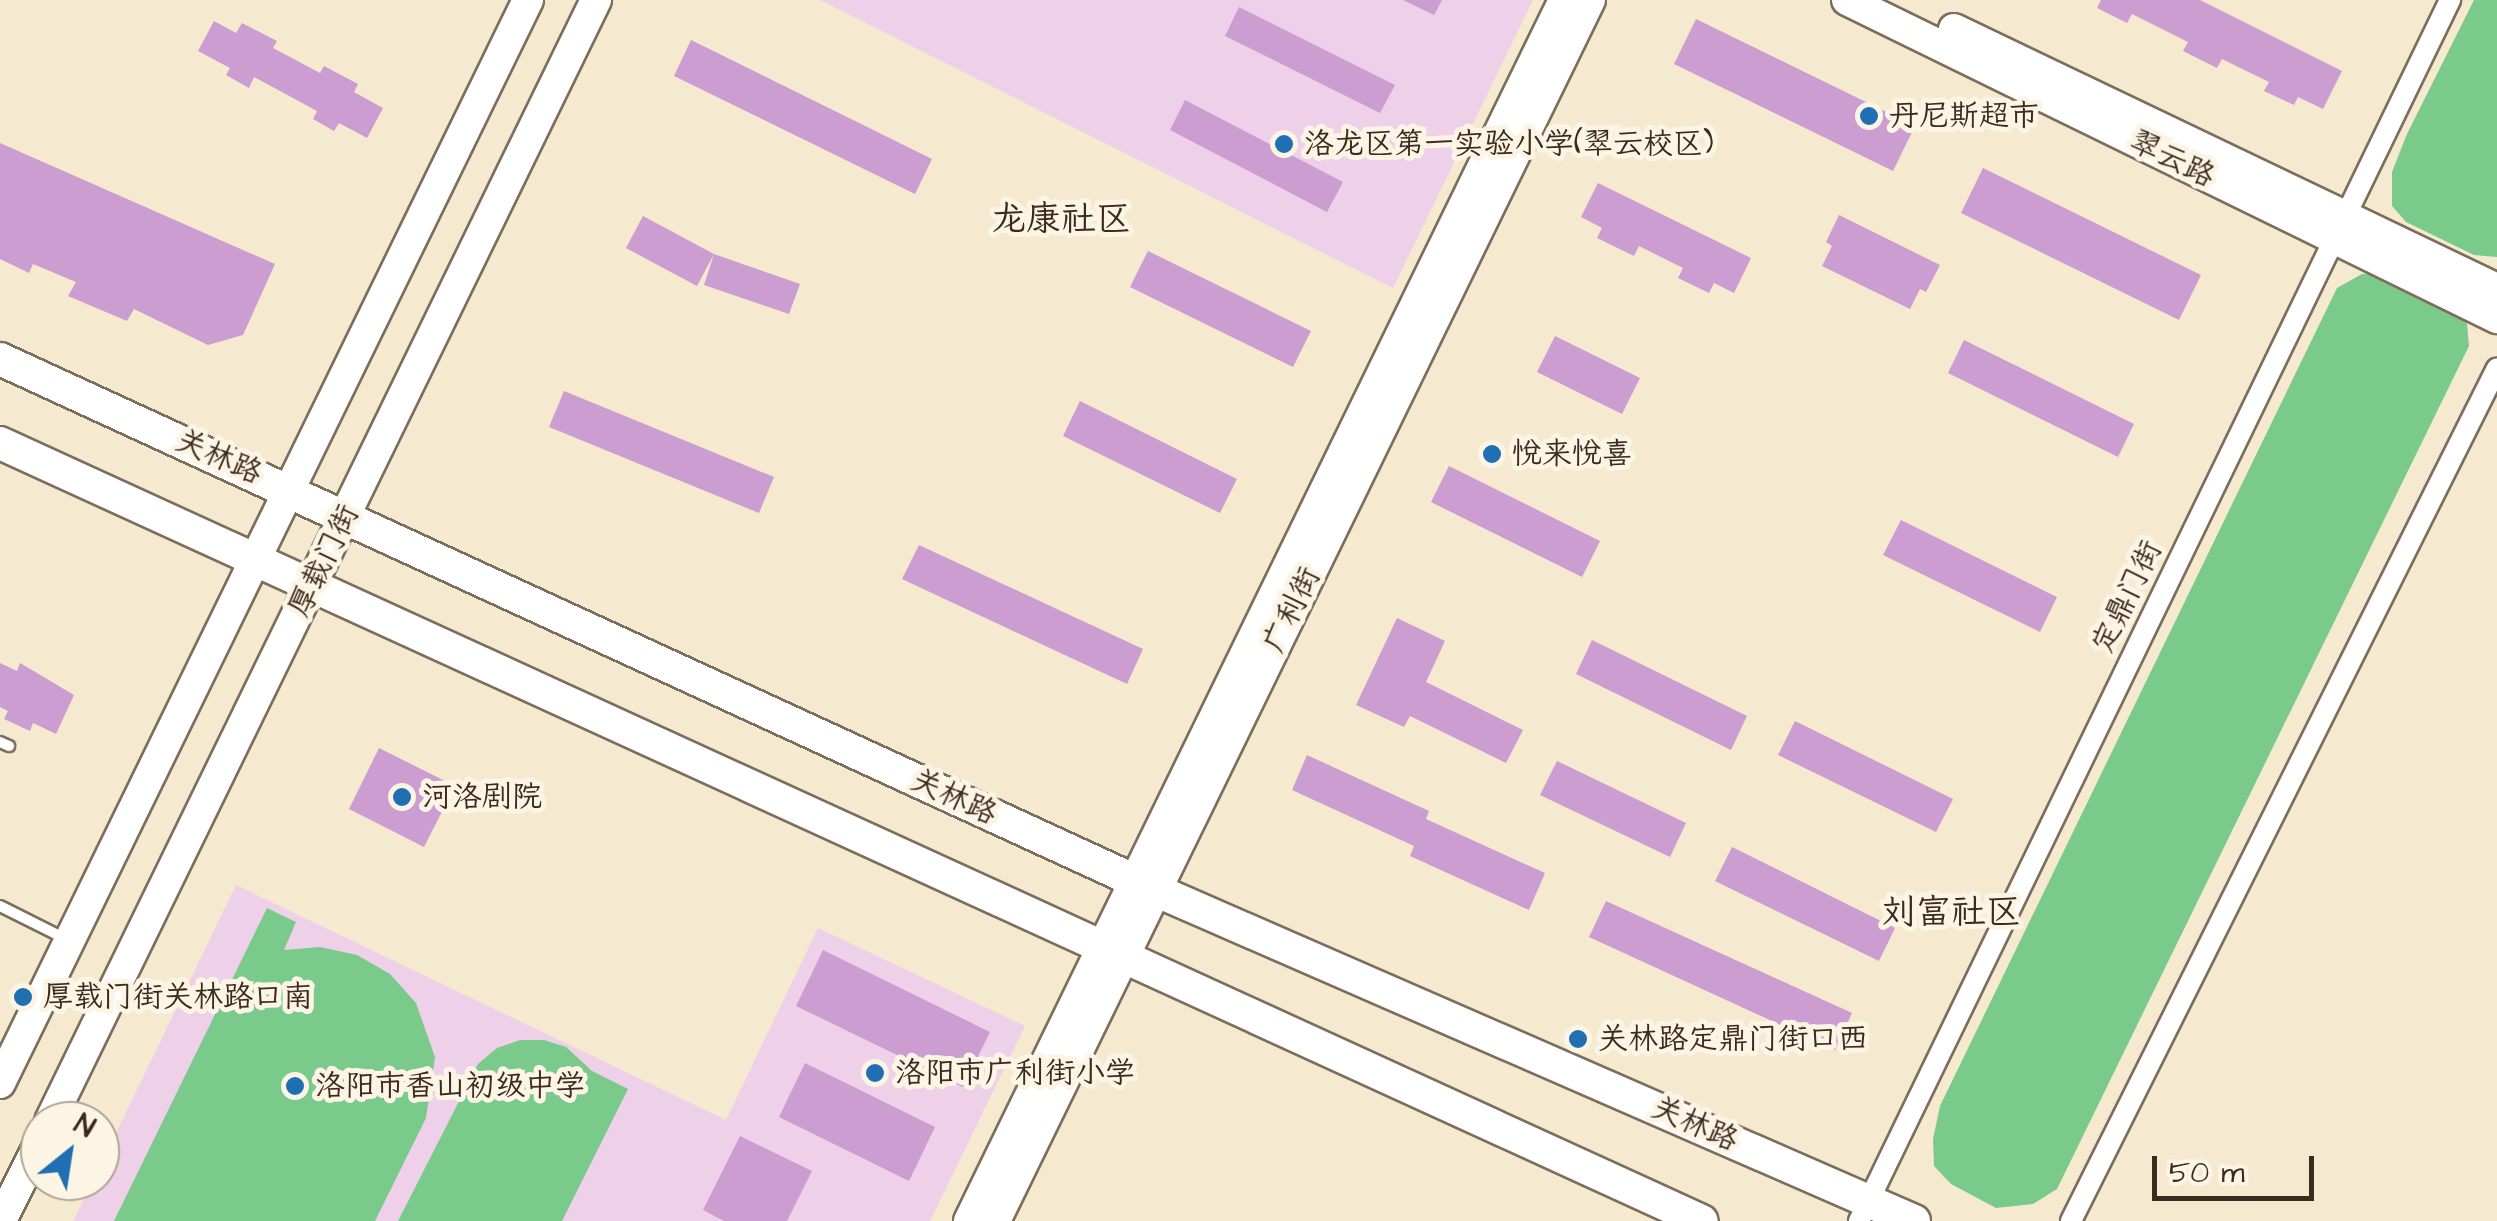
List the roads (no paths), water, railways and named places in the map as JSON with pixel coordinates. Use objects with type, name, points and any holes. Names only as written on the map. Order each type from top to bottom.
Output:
[{"type":"main road","name":"关林路","points":[[0,359],[1864,1211],[1914,1221]]},
{"type":"main road","points":[[0,443],[1702,1221]]},
{"type":"street","name":"厚载门街","points":[[0,1083],[528,0]]},
{"type":"street","name":"厚载门街","points":[[60,1101],[596,0]]},
{"type":"street","name":"广利街","points":[[995,1221],[1114,950],[1564,0]]},
{"type":"street","name":"广利街","points":[[1145,885],[1590,0]]},
{"type":"street","name":"翠云路","points":[[1847,0],[2339,227],[2497,289]]},
{"type":"street","name":"翠云路","points":[[1892,0],[2339,227],[2497,318]]},
{"type":"street","name":"定鼎门街","points":[[1864,1211],[2450,0]]},
{"type":"street","points":[[2071,1221],[2497,368]]},
{"type":"street","name":"广利街","points":[[969,1221],[1114,950]]},
{"type":"street","points":[[1,1221],[20,1183]]},
{"type":"lane","points":[[0,906],[69,941]]},
{"type":"place","name":"丹尼斯超市","points":[[1869,116]]},
{"type":"place","name":"洛龙区第一实验小学(翠云校区)","points":[[1284,144]]},
{"type":"place","name":"悦来悦喜","points":[[1492,454]]},
{"type":"place","name":"河洛剧院","points":[[402,797]]},
{"type":"place","name":"厚载门街关林路口南","points":[[23,997]]},
{"type":"place","name":"关林路定鼎门街口西","points":[[1578,1039]]},
{"type":"place","name":"洛阳市广利街小学","points":[[875,1073]]},
{"type":"place","name":"洛阳市香山初级中学","points":[[295,1086]]},
{"type":"district","name":"龙康社区","points":[[1061,220]]},
{"type":"district","name":"刘富社区","points":[[1951,913]]}]
